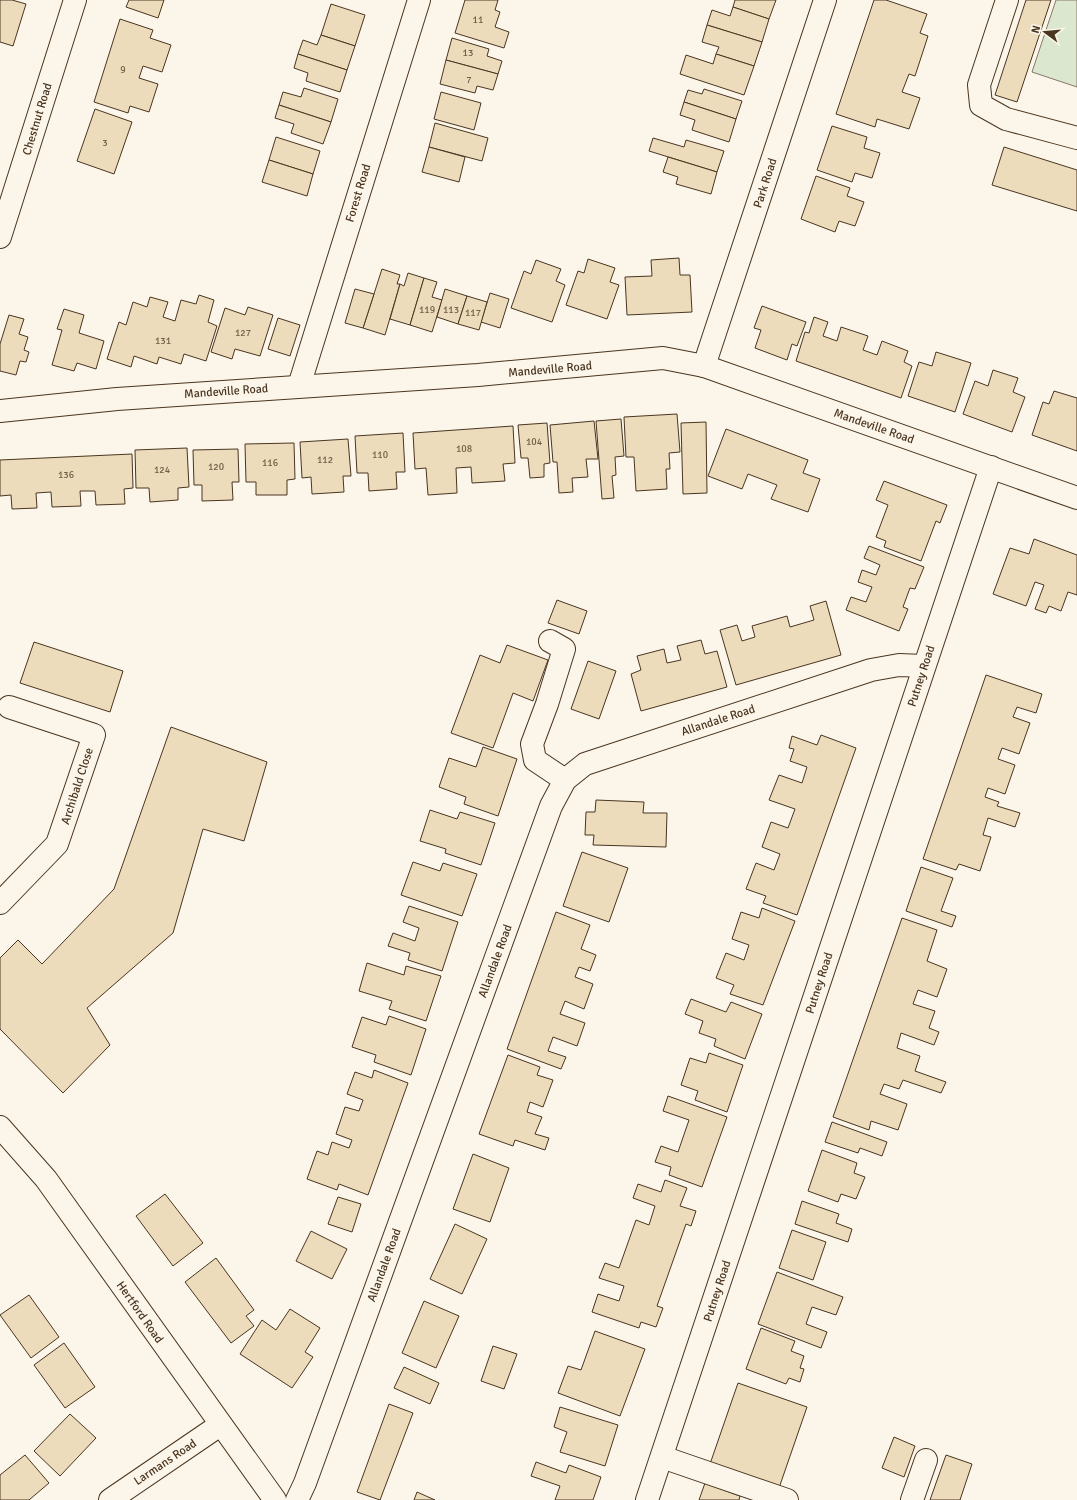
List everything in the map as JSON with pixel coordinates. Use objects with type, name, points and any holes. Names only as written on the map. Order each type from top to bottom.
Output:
[{"type":"street","name":"Chestnut Road","points":[[0,237],[75,0]]},
{"type":"street","name":"Forest Road","points":[[299,386],[418,0]]},
{"type":"street","name":"Park Road","points":[[704,366],[826,0]]},
{"type":"street","points":[[1007,0],[979,85],[981,105],[1006,119],[1077,138]]},
{"type":"street","name":"Mandeville Road","points":[[0,411],[117,399],[478,375],[663,358],[704,366],[1077,498]]},
{"type":"street","name":"Putney Road","points":[[647,1500],[991,467]]},
{"type":"street","points":[[550,641],[564,649],[547,704],[532,744],[535,760],[565,780]]},
{"type":"street","name":"Allandale Road","points":[[297,1500],[305,1483],[551,806],[565,780],[584,764],[871,670],[899,664],[924,666]]},
{"type":"street","name":"Archibald Close","points":[[0,903],[58,844],[94,735],[9,707]]},
{"type":"street","name":"Hertford Road","points":[[0,1127],[46,1179],[275,1500]]},
{"type":"street","name":"Larmans Road","points":[[110,1500],[220,1424]]},
{"type":"street","points":[[662,1457],[786,1500]]},
{"type":"street","points":[[912,1500],[926,1460]]},
{"type":"green space","points":[[1056,0],[1077,0],[1077,87],[1032,72]]},
{"type":"building","points":[[0,0],[12,0],[26,4],[13,46],[0,42]]},
{"type":"building","points":[[129,0],[164,0],[158,18],[126,7]]},
{"type":"building","points":[[465,0],[498,0],[495,10],[500,12],[495,27],[509,32],[504,48],[455,33]]},
{"type":"building","points":[[735,0],[776,0],[769,19],[733,7]]},
{"type":"building","points":[[874,0],[886,0],[927,14],[920,33],[928,36],[915,76],[909,74],[902,92],[920,98],[909,129],[877,119],[875,127],[836,114]]},
{"type":"building","points":[[1026,0],[1051,0],[1017,102],[995,95]]},
{"type":"building","points":[[331,4],[365,15],[355,46],[321,35]]},
{"type":"building","points":[[733,7],[769,19],[762,42],[707,25],[712,10],[730,16]]},
{"type":"building","points":[[120,19],[153,30],[150,38],[171,45],[162,72],[143,66],[139,78],[158,84],[149,112],[130,106],[128,113],[94,102]]},
{"type":"building","points":[[707,25],[762,42],[754,66],[716,54],[719,47],[702,42]]},
{"type":"building","points":[[321,35],[355,46],[347,70],[298,54],[303,40],[317,45]]},
{"type":"building","points":[[452,38],[489,49],[487,56],[502,61],[498,74],[446,60]]},
{"type":"building","points":[[298,54],[347,70],[340,92],[306,81],[308,73],[294,68]]},
{"type":"building","points":[[716,54],[754,66],[744,95],[680,74],[686,55],[713,64]]},
{"type":"building","points":[[446,60],[498,74],[493,90],[477,86],[475,93],[440,84]]},
{"type":"building","points":[[304,88],[338,99],[331,122],[279,105],[283,92],[301,97]]},
{"type":"building","points":[[704,89],[742,101],[736,119],[684,102],[688,90],[702,94]]},
{"type":"building","points":[[441,92],[481,103],[474,130],[434,119]]},
{"type":"building","points":[[684,102],[736,119],[729,142],[692,130],[695,120],[680,115]]},
{"type":"building","points":[[279,105],[331,122],[323,144],[291,133],[294,124],[275,118]]},
{"type":"building","points":[[95,109],[132,122],[114,174],[77,161]]},
{"type":"building","points":[[435,123],[488,138],[482,161],[429,147]]},
{"type":"building","points":[[832,126],[867,137],[864,148],[880,153],[872,178],[855,173],[852,182],[817,170]]},
{"type":"building","points":[[276,137],[320,151],[313,174],[269,160]]},
{"type":"building","points":[[653,138],[684,147],[686,140],[724,151],[717,172],[649,151]]},
{"type":"building","points":[[429,147],[465,157],[459,182],[422,172]]},
{"type":"building","points":[[1004,147],[1077,170],[1077,211],[992,185]]},
{"type":"building","points":[[668,157],[717,172],[711,194],[676,184],[678,177],[663,172]]},
{"type":"building","points":[[269,160],[313,174],[307,196],[262,182]]},
{"type":"building","points":[[816,176],[850,188],[847,196],[864,202],[855,226],[839,221],[835,232],[801,219]]},
{"type":"building","points":[[679,258],[680,275],[690,275],[692,312],[627,315],[625,277],[652,276],[651,260]]},
{"type":"building","points":[[588,259],[615,268],[610,282],[619,285],[607,319],[566,305],[578,271],[584,273]]},
{"type":"building","points":[[536,260],[561,269],[556,281],[565,285],[552,322],[511,308],[524,271],[531,274]]},
{"type":"building","points":[[382,269],[400,275],[397,284],[400,284],[385,335],[363,328]]},
{"type":"building","points":[[408,273],[424,278],[410,325],[390,319],[400,284],[404,286]]},
{"type":"building","points":[[424,278],[437,282],[432,297],[442,300],[432,332],[410,325]]},
{"type":"building","points":[[355,289],[374,294],[363,328],[345,323]]},
{"type":"building","points":[[445,289],[467,296],[458,324],[437,317]]},
{"type":"building","points":[[490,293],[509,299],[500,328],[481,322]]},
{"type":"building","points":[[199,295],[214,300],[208,322],[217,326],[206,361],[184,354],[181,364],[159,357],[157,364],[134,356],[131,367],[107,359],[119,322],[126,325],[133,302],[147,307],[150,297],[168,302],[163,317],[175,321],[181,300],[196,304]]},
{"type":"building","points":[[467,296],[487,302],[479,330],[458,324]]},
{"type":"building","points":[[762,306],[806,322],[797,346],[792,344],[787,360],[755,348],[761,330],[754,328]]},
{"type":"building","points":[[248,307],[273,315],[260,356],[235,349],[232,359],[211,352],[225,308],[245,315]]},
{"type":"building","points":[[64,309],[84,315],[79,333],[104,341],[96,369],[77,363],[74,371],[52,365],[62,330],[57,329]]},
{"type":"building","points":[[9,315],[24,319],[19,334],[28,337],[24,350],[29,352],[26,362],[20,361],[16,375],[0,371],[0,344]]},
{"type":"building","points":[[814,317],[828,322],[823,336],[837,341],[841,327],[868,336],[863,350],[877,355],[882,341],[908,351],[904,362],[912,366],[901,398],[796,361],[805,332],[809,333]]},
{"type":"building","points":[[278,318],[300,325],[290,356],[268,349]]},
{"type":"building","points":[[936,352],[971,363],[955,412],[908,396],[919,362],[932,366]]},
{"type":"building","points":[[993,370],[1018,378],[1013,392],[1025,397],[1012,432],[963,414],[975,381],[988,386]]},
{"type":"building","points":[[1054,391],[1077,398],[1077,451],[1032,435],[1043,402],[1049,404]]},
{"type":"building","points":[[677,414],[680,452],[669,453],[670,469],[666,469],[667,489],[636,491],[634,457],[626,457],[624,417]]},
{"type":"building","points":[[621,419],[624,456],[615,457],[616,475],[612,476],[614,498],[602,499],[596,421]]},
{"type":"building","points":[[594,421],[598,459],[586,459],[588,477],[572,478],[573,492],[559,493],[557,462],[553,462],[550,425]]},
{"type":"building","points":[[706,422],[707,493],[683,494],[681,423]]},
{"type":"building","points":[[547,423],[550,463],[544,464],[544,477],[530,478],[528,458],[521,458],[518,425]]},
{"type":"building","points":[[513,426],[515,463],[503,464],[505,481],[472,483],[471,467],[456,468],[457,493],[428,495],[426,468],[415,469],[413,433]]},
{"type":"building","points":[[726,429],[808,460],[803,473],[820,479],[808,512],[771,499],[777,485],[748,474],[742,489],[708,476]]},
{"type":"building","points":[[403,433],[405,472],[396,472],[397,489],[369,491],[368,473],[357,473],[355,436]]},
{"type":"building","points":[[348,439],[351,476],[343,476],[344,492],[312,494],[311,477],[302,478],[300,442]]},
{"type":"building","points":[[294,443],[295,479],[287,480],[287,495],[256,495],[256,482],[246,482],[245,444]]},
{"type":"building","points":[[187,448],[189,487],[178,488],[178,500],[150,502],[149,488],[136,488],[135,450]]},
{"type":"building","points":[[238,449],[239,482],[232,482],[233,500],[202,501],[202,485],[194,485],[193,450]]},
{"type":"building","points":[[132,454],[133,488],[124,489],[125,504],[96,505],[95,491],[80,491],[81,506],[52,507],[51,492],[36,493],[37,508],[12,509],[11,495],[0,496],[0,460]]},
{"type":"building","points":[[884,481],[947,505],[940,523],[936,521],[921,561],[884,547],[886,541],[876,537],[888,505],[876,500]]},
{"type":"building","points":[[1034,539],[1077,555],[1077,595],[1068,592],[1061,611],[1049,606],[1046,613],[1035,609],[1044,585],[1035,582],[1026,606],[993,594],[1010,548],[1029,554]]},
{"type":"building","points":[[869,546],[924,567],[915,589],[910,588],[903,607],[908,609],[899,631],[846,610],[851,597],[866,602],[872,587],[858,582],[862,570],[876,575],[880,565],[864,558]]},
{"type":"building","points":[[557,600],[587,611],[579,634],[548,623]]},
{"type":"building","points":[[826,601],[841,655],[736,685],[720,630],[737,625],[742,641],[755,637],[752,626],[787,616],[790,627],[814,620],[810,606]]},
{"type":"building","points":[[701,640],[705,654],[717,651],[727,687],[641,711],[631,674],[641,670],[637,656],[664,649],[667,663],[681,660],[677,646]]},
{"type":"building","points":[[34,642],[123,671],[110,712],[20,683]]},
{"type":"building","points":[[507,645],[548,660],[533,701],[513,693],[493,748],[451,733],[480,655],[500,663]]},
{"type":"building","points":[[588,661],[616,671],[599,719],[571,709]]},
{"type":"building","points":[[986,675],[1042,694],[1036,713],[1017,707],[1013,717],[1030,723],[1019,754],[1002,748],[998,759],[1015,765],[1005,794],[988,788],[985,797],[999,802],[997,806],[1020,813],[1015,827],[988,818],[983,835],[991,837],[980,871],[959,864],[956,870],[923,859]]},
{"type":"building","points":[[171,727],[267,762],[244,841],[203,829],[173,933],[87,1008],[110,1045],[63,1093],[0,1029],[0,958],[18,940],[42,964],[114,889]]},
{"type":"building","points":[[821,735],[856,748],[797,915],[763,903],[766,896],[746,889],[756,863],[774,870],[780,854],[762,847],[771,822],[788,828],[795,809],[769,800],[779,775],[802,783],[807,767],[790,761],[794,749],[789,748],[792,736],[817,745]]},
{"type":"building","points":[[483,747],[517,759],[498,816],[464,804],[466,797],[439,787],[449,758],[476,767]]},
{"type":"building","points":[[596,800],[644,802],[643,813],[667,813],[666,847],[593,845],[594,835],[585,835],[586,812],[595,812]]},
{"type":"building","points":[[430,810],[457,819],[460,812],[495,823],[481,865],[445,853],[446,849],[420,841]]},
{"type":"building","points":[[582,852],[628,868],[609,922],[563,906]]},
{"type":"building","points":[[413,862],[440,871],[443,863],[477,874],[462,916],[401,895]]},
{"type":"building","points":[[921,867],[953,878],[941,911],[956,916],[952,927],[906,911]]},
{"type":"building","points":[[409,906],[458,922],[442,971],[408,960],[410,953],[388,946],[393,933],[415,941],[419,928],[403,922]]},
{"type":"building","points":[[762,908],[795,921],[763,1005],[730,994],[734,985],[716,978],[726,953],[744,960],[749,945],[732,939],[741,912],[759,918]]},
{"type":"building","points":[[556,912],[590,925],[581,949],[596,955],[590,971],[579,967],[575,977],[593,984],[584,1009],[565,1001],[560,1014],[585,1023],[577,1046],[553,1037],[548,1051],[566,1057],[561,1069],[507,1049]]},
{"type":"building","points":[[902,918],[937,930],[927,961],[947,969],[937,997],[918,990],[913,1004],[935,1011],[929,1028],[939,1032],[934,1045],[901,1033],[897,1048],[920,1056],[915,1071],[946,1082],[941,1093],[903,1080],[899,1089],[884,1084],[880,1094],[907,1104],[898,1130],[871,1121],[869,1130],[833,1117]]},
{"type":"building","points":[[367,963],[404,975],[406,966],[441,976],[426,1021],[389,1009],[392,1001],[359,991]]},
{"type":"building","points":[[691,999],[726,1012],[731,1002],[762,1014],[745,1059],[714,1046],[716,1039],[699,1033],[703,1021],[685,1014]]},
{"type":"building","points":[[389,1016],[426,1029],[411,1075],[374,1062],[376,1055],[352,1047],[362,1017],[386,1025]]},
{"type":"building","points":[[709,1053],[743,1065],[727,1112],[695,1100],[698,1091],[681,1085],[690,1058],[706,1063]]},
{"type":"building","points":[[508,1055],[540,1067],[537,1075],[553,1080],[543,1107],[530,1102],[527,1112],[542,1117],[535,1134],[549,1138],[545,1150],[515,1140],[513,1146],[479,1134]]},
{"type":"building","points":[[374,1070],[408,1083],[368,1195],[339,1184],[337,1190],[307,1179],[317,1151],[328,1155],[332,1142],[349,1148],[352,1140],[336,1134],[345,1107],[359,1111],[363,1100],[347,1094],[355,1072],[372,1078]]},
{"type":"building","points":[[668,1096],[727,1117],[702,1187],[669,1175],[671,1167],[655,1162],[661,1146],[678,1152],[689,1120],[663,1111]]},
{"type":"building","points":[[832,1122],[887,1142],[882,1156],[860,1148],[858,1153],[825,1142]]},
{"type":"building","points":[[822,1150],[857,1163],[854,1173],[865,1177],[856,1199],[841,1194],[838,1202],[808,1191]]},
{"type":"building","points":[[473,1154],[509,1168],[490,1222],[453,1209]]},
{"type":"building","points":[[665,1180],[687,1188],[680,1206],[696,1211],[691,1226],[686,1224],[657,1306],[663,1308],[656,1327],[641,1322],[639,1328],[592,1312],[598,1294],[619,1301],[624,1286],[599,1278],[605,1263],[619,1268],[636,1220],[649,1225],[655,1206],[633,1198],[638,1184],[661,1192]]},
{"type":"building","points":[[165,1194],[203,1243],[173,1266],[136,1216]]},
{"type":"building","points":[[338,1197],[361,1204],[352,1232],[328,1224]]},
{"type":"building","points":[[802,1201],[839,1214],[836,1223],[852,1229],[848,1242],[795,1224]]},
{"type":"building","points":[[455,1224],[487,1239],[462,1294],[430,1279]]},
{"type":"building","points":[[792,1230],[826,1242],[813,1280],[779,1268]]},
{"type":"building","points":[[311,1231],[347,1249],[332,1279],[296,1261]]},
{"type":"building","points":[[216,1258],[254,1310],[246,1316],[254,1326],[231,1343],[185,1282]]},
{"type":"building","points":[[777,1272],[843,1297],[836,1315],[812,1307],[806,1324],[827,1332],[821,1348],[758,1324]]},
{"type":"building","points":[[29,1295],[59,1337],[31,1358],[0,1315]]},
{"type":"building","points":[[424,1301],[459,1316],[436,1368],[402,1353]]},
{"type":"building","points":[[290,1309],[320,1328],[305,1352],[313,1357],[292,1388],[240,1354],[262,1320],[276,1330]]},
{"type":"building","points":[[761,1328],[795,1341],[791,1351],[804,1356],[800,1368],[804,1369],[800,1382],[789,1378],[786,1384],[746,1369]]},
{"type":"building","points":[[595,1331],[645,1349],[620,1416],[558,1393],[568,1366],[581,1370]]},
{"type":"building","points":[[64,1343],[95,1387],[65,1408],[34,1365]]},
{"type":"building","points":[[493,1346],[517,1354],[504,1389],[481,1381]]},
{"type":"building","points":[[404,1367],[439,1383],[430,1404],[394,1388]]},
{"type":"building","points":[[738,1383],[807,1407],[779,1488],[710,1464]]},
{"type":"building","points":[[389,1404],[413,1413],[380,1500],[357,1492]]},
{"type":"building","points":[[560,1407],[618,1425],[605,1466],[560,1452],[567,1432],[554,1427]]},
{"type":"building","points":[[70,1414],[96,1438],[60,1476],[34,1451]]},
{"type":"building","points":[[894,1437],[915,1446],[904,1477],[882,1468]]},
{"type":"building","points":[[25,1455],[49,1483],[29,1500],[0,1500],[0,1475]]},
{"type":"building","points":[[946,1455],[972,1464],[960,1500],[930,1500]]},
{"type":"building","points":[[536,1462],[566,1473],[569,1465],[601,1477],[593,1500],[555,1500],[560,1486],[531,1476]]},
{"type":"building","points":[[705,1483],[740,1496],[739,1500],[699,1500]]},
{"type":"building","points":[[417,1492],[435,1500],[414,1500]]}]
